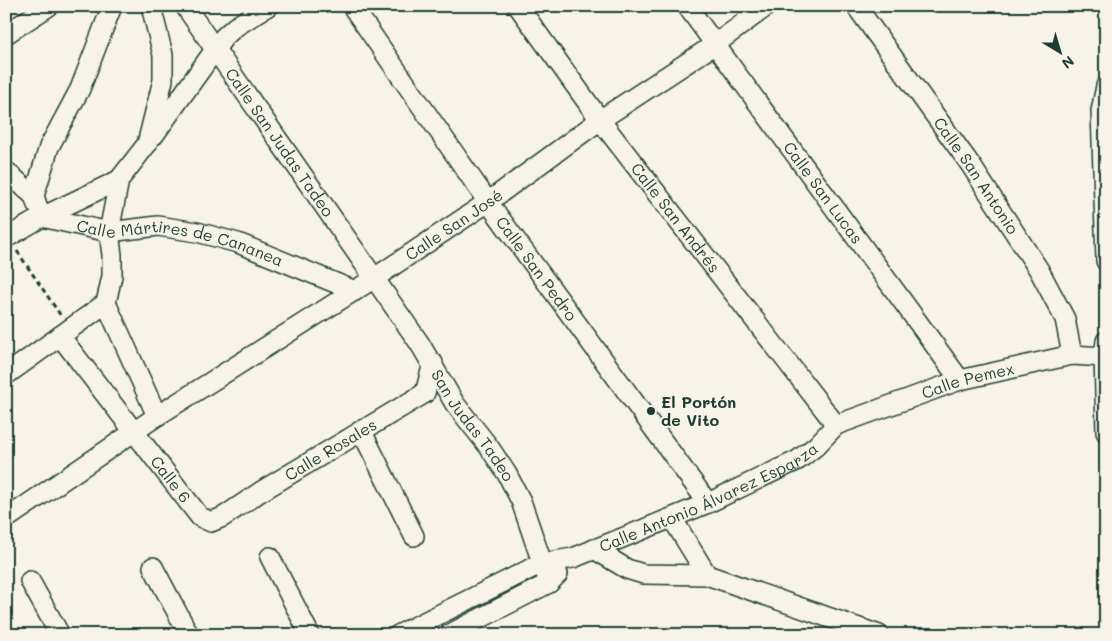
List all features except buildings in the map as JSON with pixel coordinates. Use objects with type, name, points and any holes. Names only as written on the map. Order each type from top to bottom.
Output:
[{"type":"street","points":[[6,34],[48,6]]},
{"type":"street","points":[[34,196],[49,147],[84,81],[112,6]]},
{"type":"street","points":[[147,144],[163,80],[163,56],[151,6]]},
{"type":"street","name":"Calle San Judas Tadeo","points":[[185,6],[373,280]]},
{"type":"street","points":[[7,238],[42,218],[119,180],[224,37],[235,26],[268,6]]},
{"type":"street","name":"Calle San Pedro","points":[[352,6],[488,202],[708,503]]},
{"type":"street","name":"Calle San Andrés","points":[[518,6],[600,120],[836,426]]},
{"type":"street","name":"Calle San Lucas","points":[[687,6],[960,380]]},
{"type":"street","name":"Calle San José","points":[[6,519],[157,416],[373,280],[488,202],[600,120],[714,45],[767,6]]},
{"type":"street","name":"Calle San Antonio","points":[[856,6],[970,164],[1039,270],[1065,319],[1072,355]]},
{"type":"street","points":[[1106,86],[1101,111],[1106,262]]},
{"type":"street","points":[[6,171],[34,196],[42,218]]},
{"type":"street","points":[[119,180],[109,232],[112,276],[106,303],[157,416]]},
{"type":"street","name":"Calle Mártires de Cananea","points":[[42,218],[109,232],[158,226],[197,232],[238,243],[355,291]]},
{"type":"street","name":"San Judas Tadeo","points":[[373,280],[433,363],[455,404],[489,447],[507,474],[521,501],[549,583]]},
{"type":"street","points":[[6,375],[106,303]]},
{"type":"street","name":"Calle 6","points":[[65,333],[134,432],[200,517],[211,522]]},
{"type":"street","points":[[1105,349],[1106,432]]},
{"type":"street","name":"Calle Pemex","points":[[836,426],[960,380],[1105,349]]},
{"type":"street","points":[[433,363],[425,393],[455,404]]},
{"type":"street","name":"Calle Rosales","points":[[211,522],[224,517],[260,492],[425,393]]},
{"type":"street","name":"Calle Antonio Álvarez Esparza","points":[[398,635],[542,563],[573,558],[708,503],[798,460],[816,446],[836,426]]},
{"type":"street","points":[[361,430],[414,536]]},
{"type":"street","points":[[672,518],[707,575]]},
{"type":"street","points":[[594,549],[627,569],[643,574],[707,575],[879,635]]},
{"type":"street","points":[[270,557],[310,635]]},
{"type":"street","name":"Calle Antonio Álvarez Esparza","points":[[448,635],[549,583],[573,558]]},
{"type":"street","points":[[153,567],[189,635]]},
{"type":"street","points":[[30,581],[60,635]]},
{"type":"path","points":[[7,238],[65,333]]},
{"type":"place","name":"El Portón de Vito","points":[[651,411]]}]
